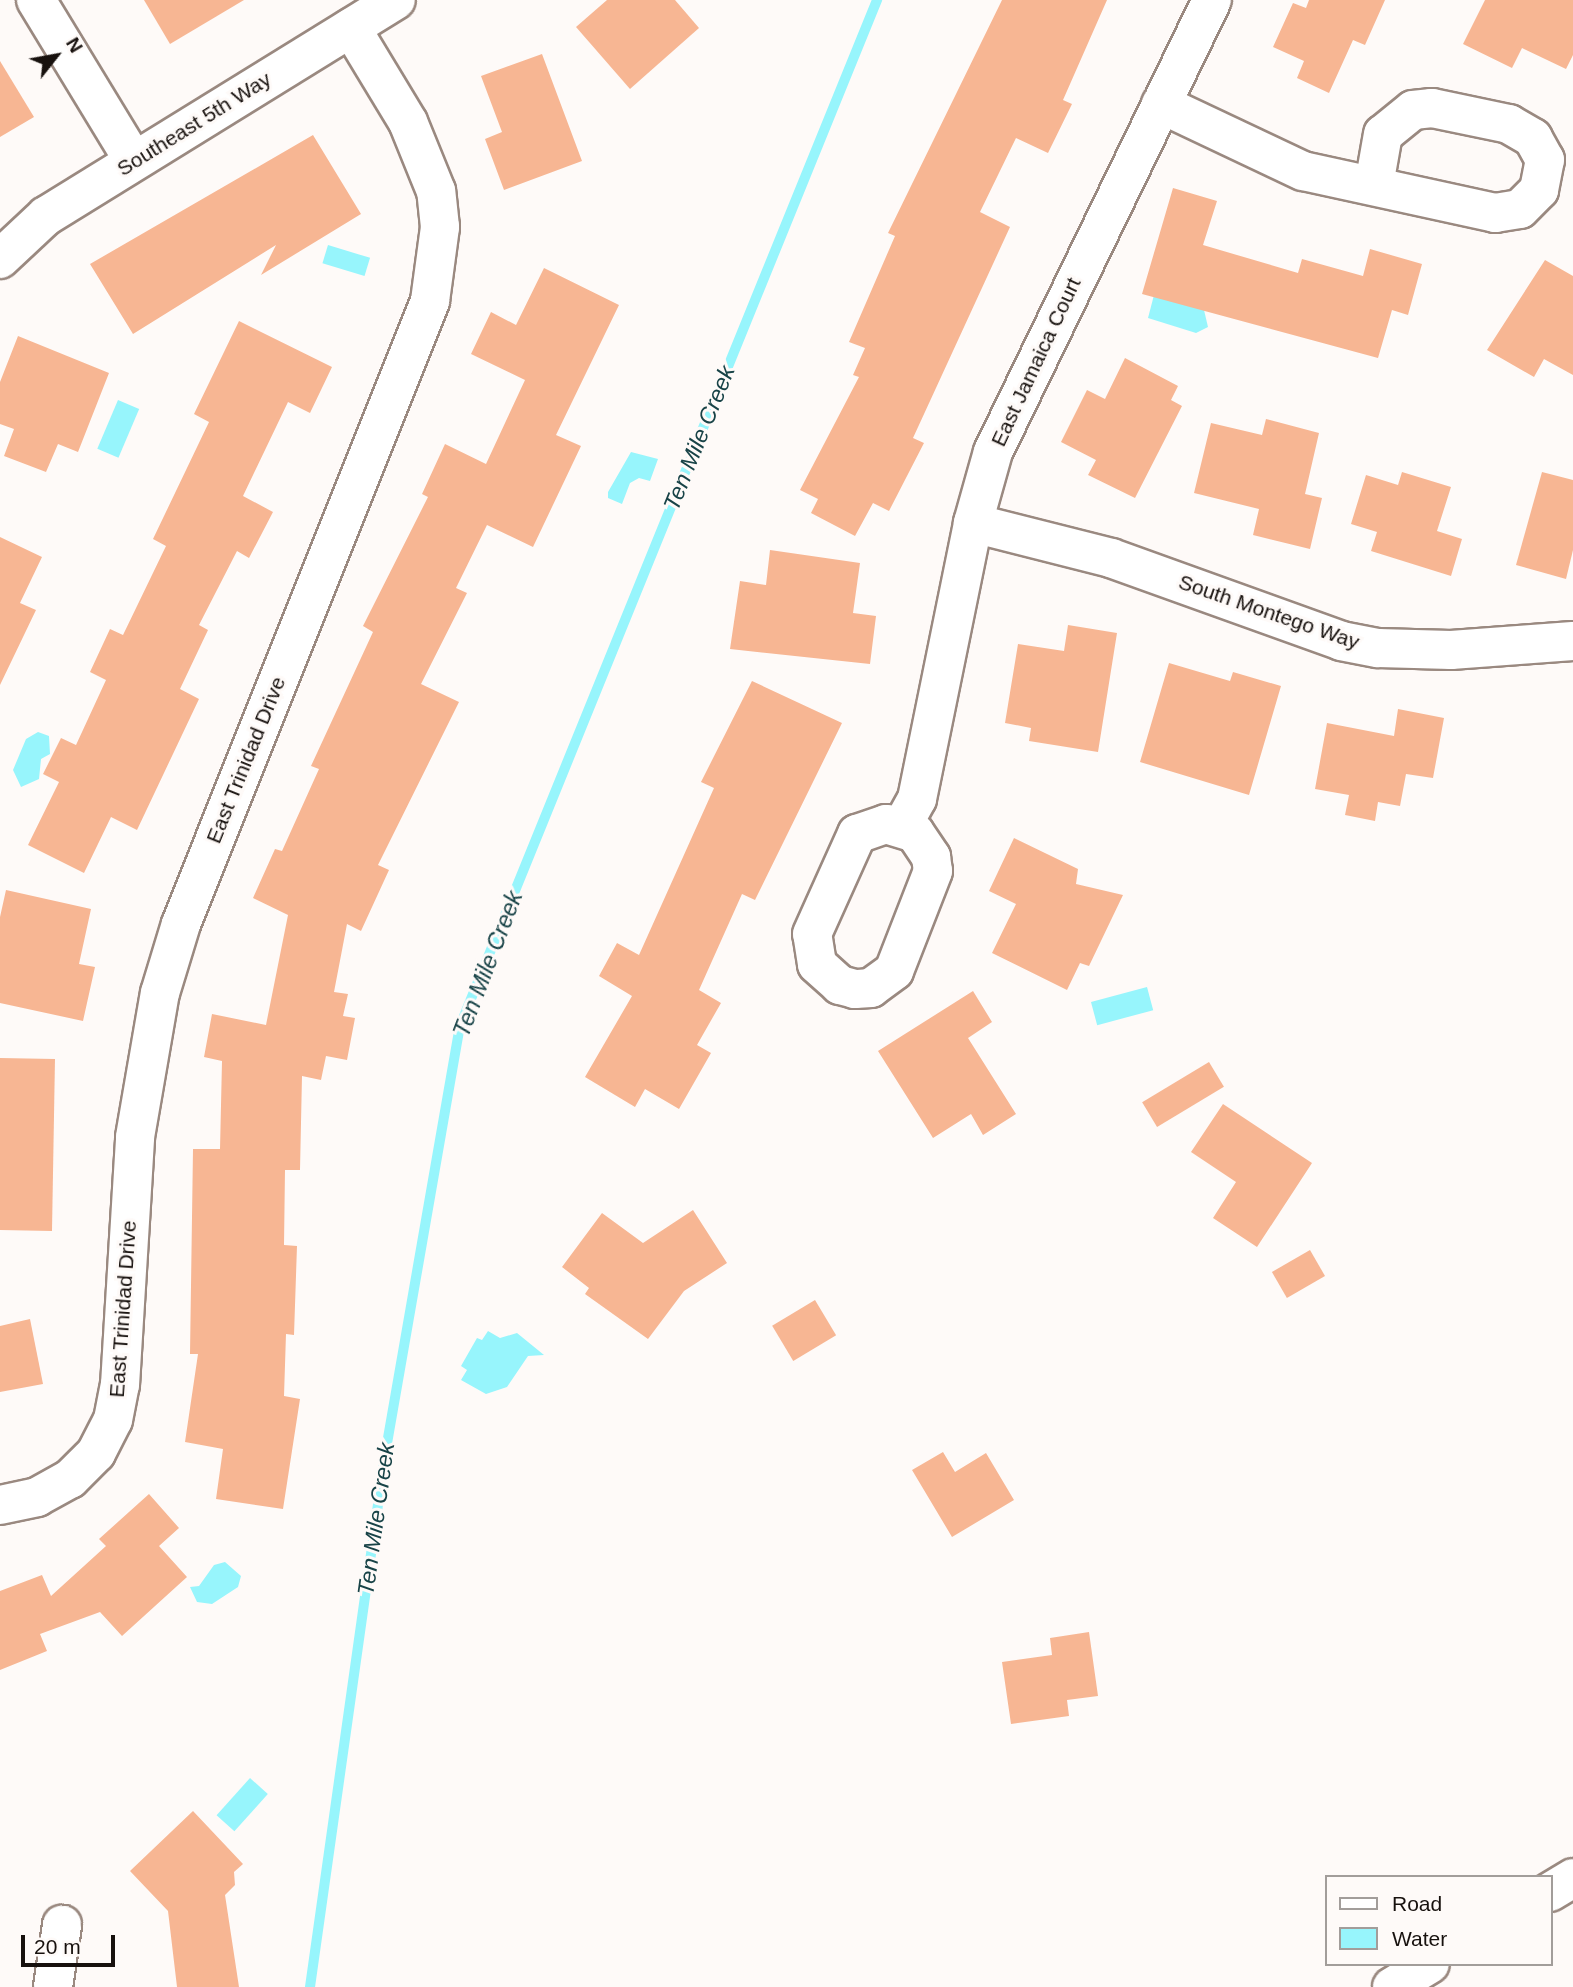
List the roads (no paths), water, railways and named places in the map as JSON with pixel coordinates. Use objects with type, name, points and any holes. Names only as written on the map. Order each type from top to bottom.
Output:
[{"type":"street","points":[[36,0],[134,160]]},
{"type":"street","name":"Southeast 5th Way","points":[[0,259],[46,216],[396,0]]},
{"type":"street","name":"East Jamaica Court","points":[[902,826],[916,799],[973,523],[1007,417],[1212,0]]},
{"type":"street","name":"East Trinidad Drive","points":[[0,1504],[37,1497],[70,1479],[96,1453],[113,1420],[120,1385],[135,1137],[160,993],[181,924],[430,301],[438,265],[436,191],[425,155],[351,28]]},
{"type":"street","points":[[1161,103],[1303,171],[1374,185]]},
{"type":"street","name":"South Montego Way","points":[[973,523],[1111,558],[1366,645],[1414,651],[1573,641]]},
{"type":"street","points":[[1552,1891],[1573,1878]]},
{"type":"street","points":[[53,1987],[62,1925]]},
{"type":"street","points":[[1392,1987],[1427,1966]]},
{"type":"water","points":[[328,245],[370,258],[365,276],[322,263]]},
{"type":"water","points":[[1154,295],[1204,310],[1208,327],[1196,333],[1148,318]]},
{"type":"water","points":[[118,400],[139,409],[118,458],[97,449]]},
{"type":"water","points":[[631,452],[658,459],[650,481],[639,478],[630,483],[622,504],[608,498],[608,492]]},
{"type":"water","points":[[38,732],[49,736],[50,754],[41,759],[39,779],[21,787],[13,770],[26,739]]},
{"type":"water","points":[[1147,987],[1153,1010],[1097,1025],[1091,1002]]},
{"type":"water","points":[[488,1331],[500,1338],[517,1333],[544,1355],[528,1356],[507,1387],[486,1394],[461,1380],[467,1370],[461,1366],[477,1338],[482,1340]]},
{"type":"water","points":[[225,1562],[241,1576],[238,1587],[212,1604],[197,1602],[190,1587],[199,1586],[214,1565]]},
{"type":"water","points":[[250,1778],[268,1794],[234,1831],[217,1815]]},
{"type":"waterway","name":"Ten Mile Creek","points":[[310,1987],[385,1455],[460,1026],[877,0]]}]
